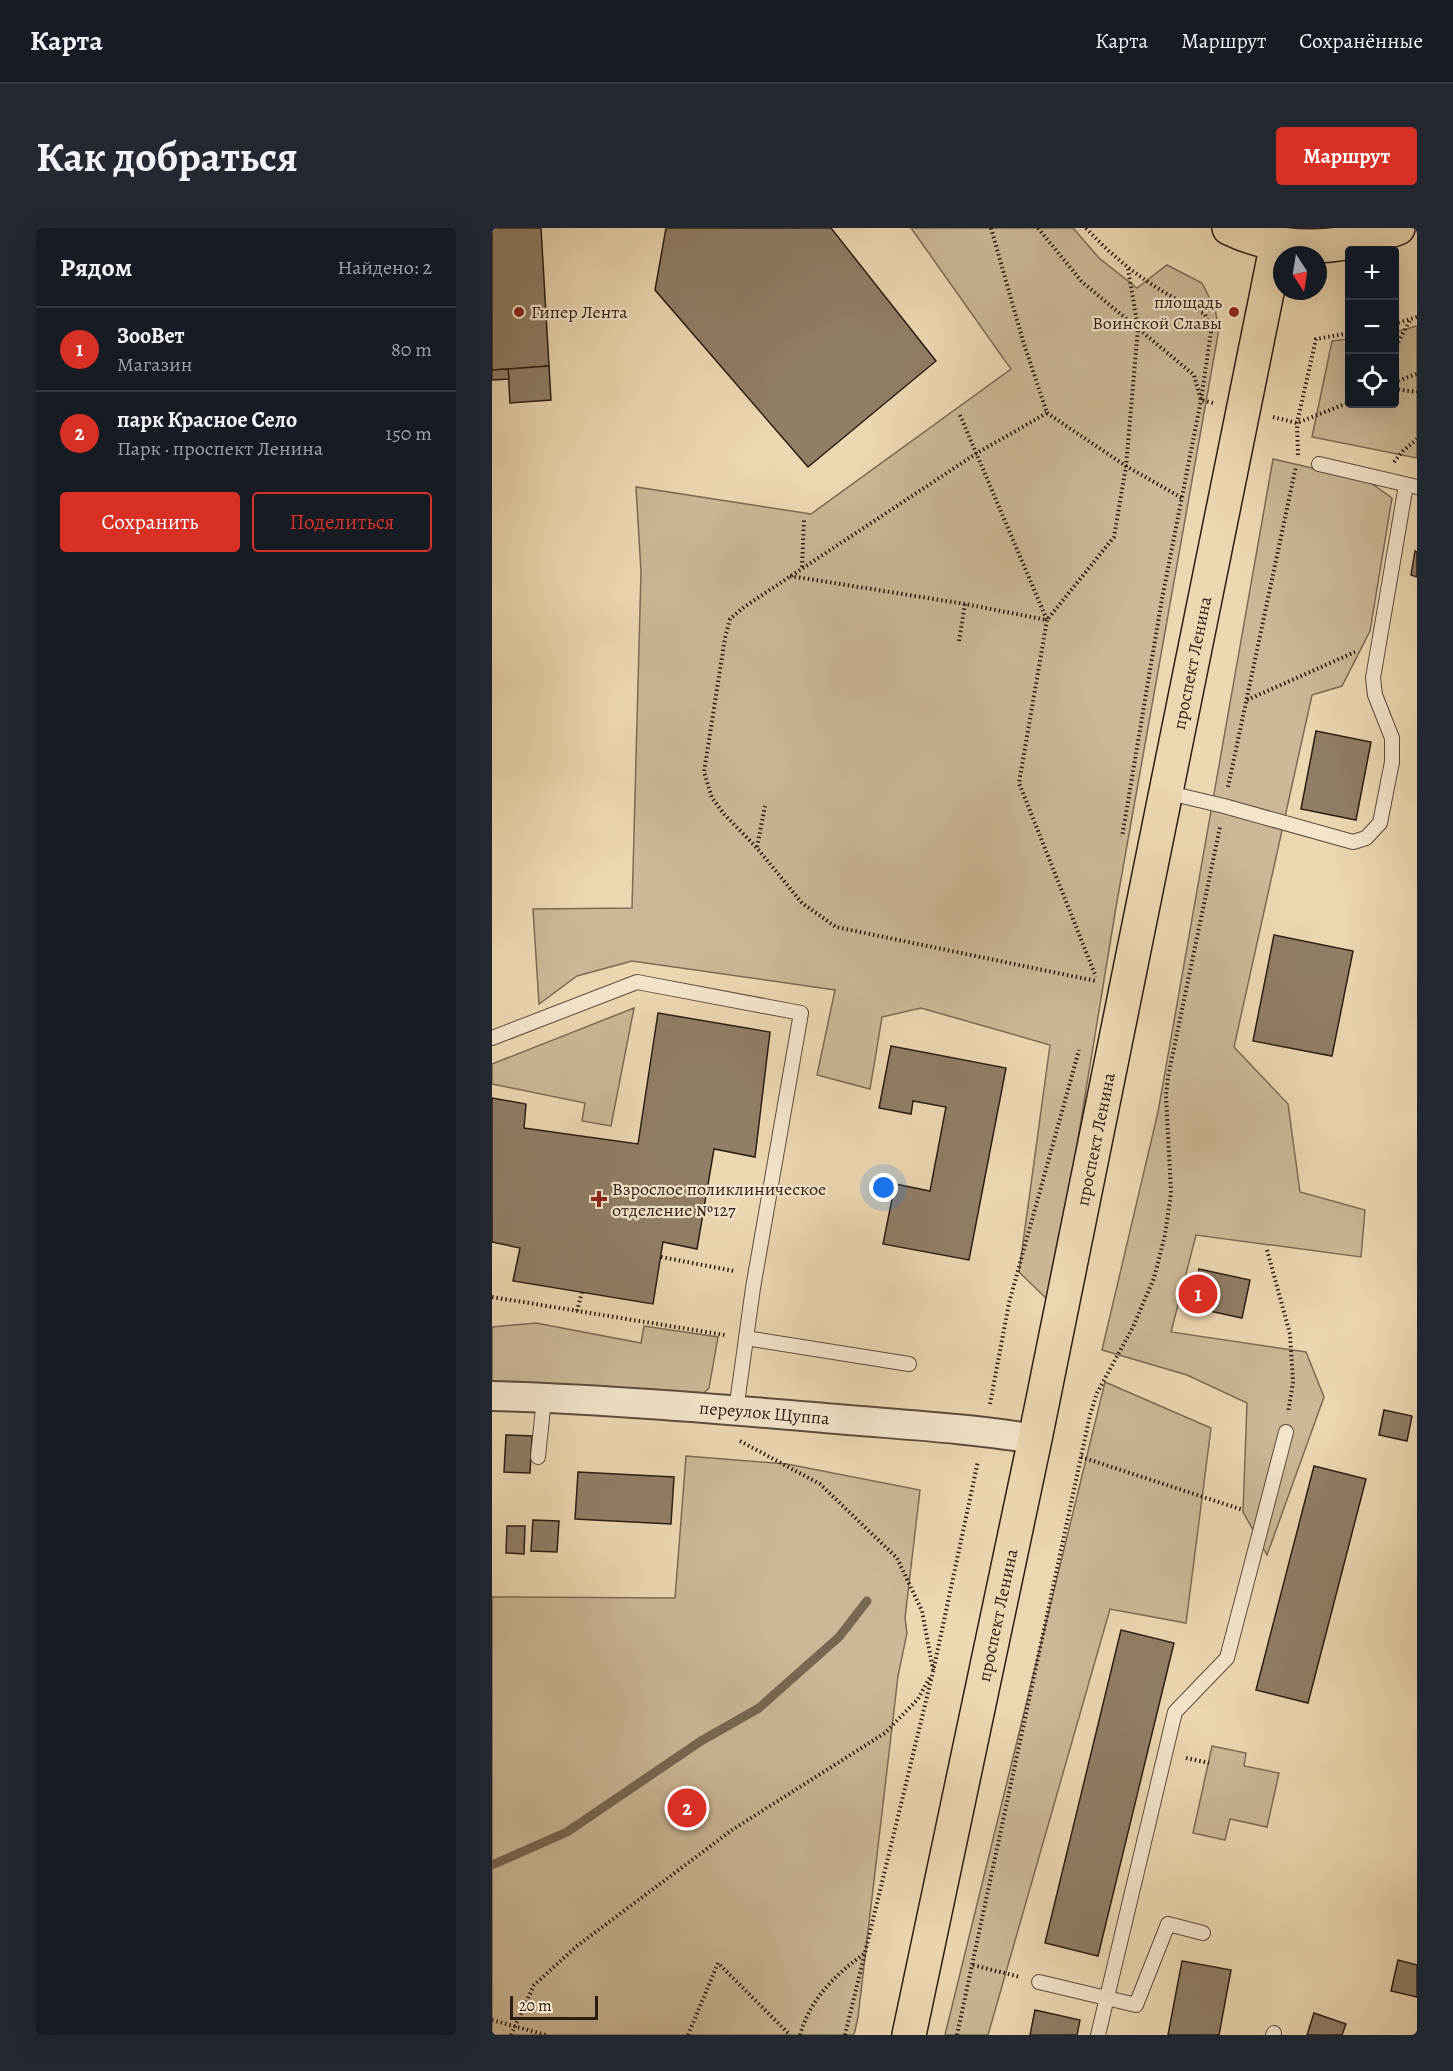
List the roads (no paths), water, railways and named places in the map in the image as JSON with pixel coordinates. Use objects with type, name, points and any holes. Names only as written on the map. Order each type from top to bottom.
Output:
[{"type":"main road","points":[[1229,228],[1276,243],[1310,246],[1342,244],[1375,238],[1398,228]]},
{"type":"main road","name":"проспект Ленина","points":[[909,2035],[1035,1439],[1276,243]]},
{"type":"street","name":"переулок Щуппа","points":[[492,1396],[735,1403],[1035,1439]]},
{"type":"lane","points":[[1165,792],[1353,842],[1366,838],[1380,823],[1392,762],[1392,738],[1375,695],[1373,678],[1411,486],[1319,464]]},
{"type":"lane","points":[[492,1038],[637,982],[801,1012],[735,1403]]},
{"type":"lane","points":[[746,1338],[909,1364]]},
{"type":"lane","points":[[538,1457],[544,1398]]},
{"type":"lane","points":[[1098,2035],[1175,1712],[1227,1658],[1286,1431]]},
{"type":"lane","points":[[1039,1982],[1136,2005],[1168,1924],[1203,1933]]},
{"type":"waterway","points":[[492,1865],[567,1832],[701,1741],[759,1708],[839,1637],[867,1601]]},
{"type":"place","name":"Гипер Лента","points":[[519,312]]},
{"type":"place","name":"площадь Воинской Славы","points":[[1234,312]]},
{"type":"place","name":"Взрослое поликлиническое отделение №127","points":[[599,1199]]},
{"type":"place","name":"ЗооВет","points":[[1198,1294]]},
{"type":"place","name":"парк Красное Село","points":[[687,1808]]}]
